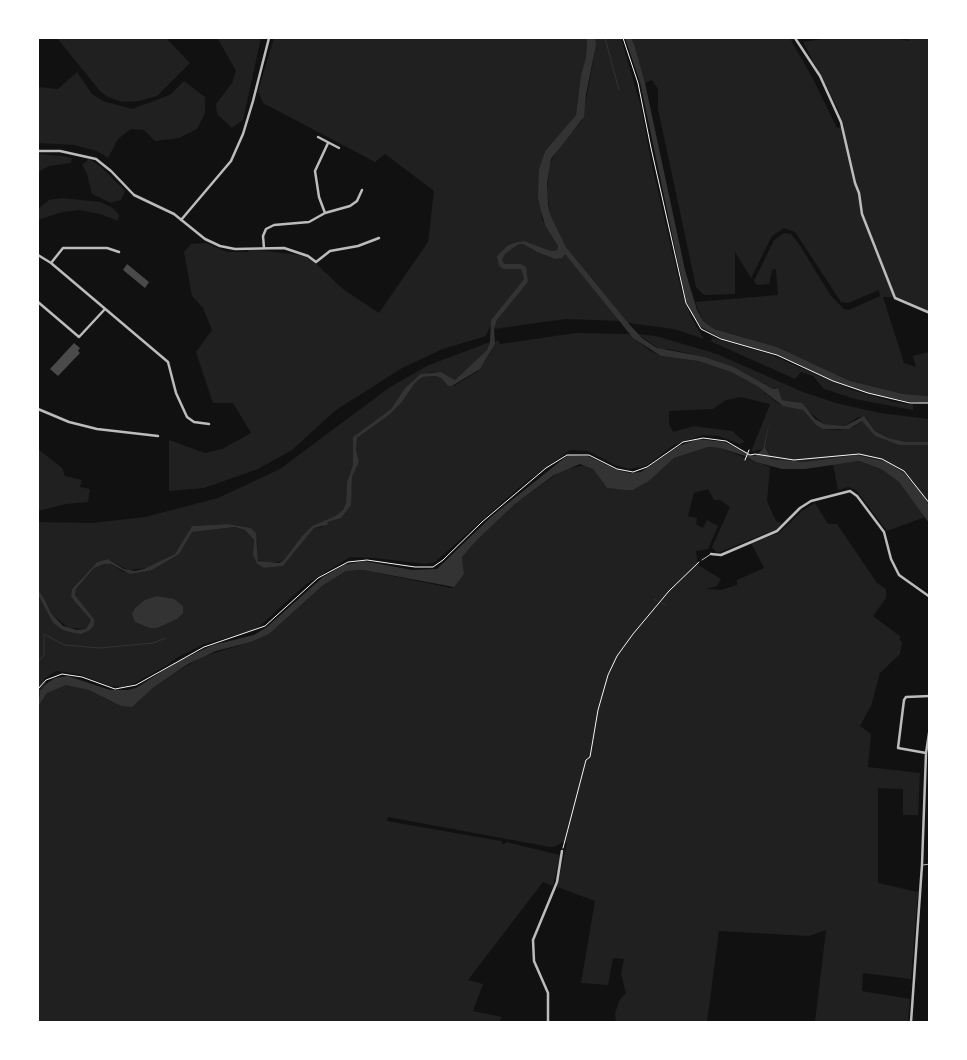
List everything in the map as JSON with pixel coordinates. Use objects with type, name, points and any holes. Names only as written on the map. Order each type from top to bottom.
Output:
[{"type":"street","points":[[182,220],[231,161],[251,109],[269,38]]},
{"type":"street","points":[[795,38],[820,76],[840,122],[855,183],[860,193],[864,221],[895,298],[930,313]]},
{"type":"street","points":[[318,137],[339,148]]},
{"type":"street","points":[[325,213],[315,175],[318,163],[328,142]]},
{"type":"street","points":[[38,152],[60,151],[96,159],[111,170],[134,195],[164,208],[205,239],[220,246],[235,249],[284,248],[308,256],[316,262],[330,251],[358,246],[379,238]]},
{"type":"street","points":[[264,248],[262,236],[266,230],[274,225],[309,222],[325,213],[350,206],[356,201],[362,190]]},
{"type":"street","points":[[51,263],[64,248],[107,248],[118,252]]},
{"type":"street","points":[[38,255],[51,263],[168,362],[176,393],[187,418],[194,422],[209,424]]},
{"type":"street","points":[[38,302],[79,337],[105,309]]},
{"type":"street","points":[[38,408],[69,422],[97,429],[158,436]]},
{"type":"street","points":[[711,554],[721,555],[777,531],[800,508],[811,501],[850,491],[857,496],[884,532],[891,559],[899,575],[930,597]]},
{"type":"street","points":[[926,753],[898,748],[904,700],[906,697],[930,696]]},
{"type":"street","points":[[911,1022],[922,865],[926,753],[930,727]]},
{"type":"street","points":[[548,1022],[548,993],[534,962],[533,940],[558,882],[562,851]]},
{"type":"lane","points":[[702,560],[711,554]]},
{"type":"lane","points":[[922,865],[930,864]]},
{"type":"path","points":[[623,38],[638,83],[686,302],[701,329],[721,339],[777,355],[852,388],[910,403],[930,403]]},
{"type":"path","points":[[38,689],[46,680],[62,674],[82,677],[115,689],[136,685],[204,647],[265,626],[318,578],[348,562],[367,560],[415,567],[434,567],[444,560],[482,522],[546,468],[567,455],[588,454],[617,470],[633,472],[647,467],[676,446],[694,439],[718,439],[750,455],[756,454],[805,460],[859,454],[882,459],[904,471],[930,504]]},
{"type":"path","points":[[745,460],[749,450]]},
{"type":"path","points":[[562,851],[586,760],[590,757],[598,710],[608,675],[617,656],[669,591],[702,560]]},
{"type":"shaded area","points":[[57,38],[166,38],[190,63],[157,96],[139,101],[122,102],[108,97],[100,91]]},
{"type":"shaded area","points":[[219,38],[261,38],[243,120],[232,128],[217,114],[216,104],[232,83],[236,71]]},
{"type":"shaded area","points":[[274,38],[587,38],[586,57],[581,75],[576,115],[545,151],[539,169],[542,219],[558,246],[557,250],[551,251],[525,241],[517,242],[508,245],[498,256],[504,269],[521,269],[524,279],[495,315],[486,336],[443,349],[402,368],[336,410],[292,450],[258,469],[204,488],[169,491],[169,440],[205,453],[222,449],[251,433],[233,403],[213,403],[196,352],[212,330],[203,308],[192,296],[184,252],[191,244],[206,243],[227,252],[248,252],[249,249],[308,256],[343,289],[379,313],[428,242],[434,191],[385,154],[375,162],[263,103],[258,91]]},
{"type":"shaded area","points":[[587,38],[595,38],[596,45],[586,94],[584,117],[551,159],[547,183],[548,205],[550,214],[566,247],[629,324],[642,338],[657,348],[705,357],[734,367],[773,389],[778,388],[782,400],[802,403],[815,419],[824,424],[845,426],[864,416],[875,431],[888,438],[906,442],[929,442],[929,445],[899,445],[875,436],[862,421],[849,429],[823,429],[816,425],[803,410],[783,406],[757,386],[731,372],[698,361],[661,356],[633,338],[565,254],[562,258],[555,259],[523,244],[517,245],[505,254],[502,260],[504,264],[521,264],[526,267],[528,282],[497,320],[494,329],[495,344],[480,369],[452,386],[448,386],[441,378],[435,376],[422,377],[389,415],[357,438],[356,450],[359,462],[352,477],[351,505],[341,518],[328,522],[327,525],[314,528],[283,566],[264,568],[257,564],[253,555],[254,540],[245,530],[235,527],[192,532],[179,554],[152,570],[130,574],[111,564],[94,568],[76,589],[75,595],[94,619],[94,625],[90,630],[81,634],[74,633],[63,630],[53,623],[38,595],[38,590],[51,613],[63,626],[77,630],[86,629],[91,620],[71,596],[72,589],[97,562],[108,559],[124,569],[135,571],[144,569],[175,554],[192,526],[228,524],[251,528],[256,533],[258,561],[279,563],[283,561],[312,526],[335,516],[343,510],[346,503],[347,482],[353,465],[353,437],[391,409],[405,388],[421,374],[441,372],[455,380],[487,350],[490,342],[491,320],[524,279],[521,269],[504,269],[499,266],[497,256],[508,245],[525,241],[551,251],[557,250],[558,246],[545,225],[541,211],[538,197],[539,169],[545,151],[576,115],[581,75],[586,57]]},
{"type":"shaded area","points":[[595,38],[621,38],[641,107],[652,166],[682,293],[691,317],[704,339],[674,329],[628,323],[566,247],[550,214],[547,194],[549,165],[560,146],[582,121],[595,51]]},
{"type":"shaded area","points":[[625,38],[631,38],[634,44],[645,83],[685,270],[697,310],[703,321],[714,329],[777,347],[850,381],[903,394],[929,396],[929,403],[910,402],[868,393],[833,381],[776,354],[723,339],[701,327],[692,315],[686,300],[640,82]]},
{"type":"shaded area","points":[[631,38],[790,38],[837,128],[844,126],[838,109],[803,42],[828,38],[894,38],[909,41],[908,38],[929,38],[929,312],[896,297],[883,297],[904,363],[916,367],[913,356],[929,352],[929,396],[903,394],[850,381],[777,347],[714,329],[703,321],[695,302],[778,295],[776,269],[772,270],[769,284],[757,285],[754,281],[774,240],[784,233],[791,234],[799,244],[831,296],[844,309],[849,310],[880,296],[879,290],[848,303],[841,302],[795,232],[784,228],[772,236],[751,278],[735,252],[735,294],[704,295],[696,287],[658,109],[658,89],[652,80],[645,83]]},
{"type":"shaded area","points":[[77,72],[92,94],[103,101],[132,109],[170,95],[184,81],[205,97],[205,113],[197,129],[179,138],[155,141],[144,130],[131,129],[118,139],[108,158],[97,151],[74,145],[38,143],[38,87],[58,89]]},
{"type":"shaded area","points":[[38,154],[72,158],[71,163],[49,166],[38,172]]},
{"type":"shaded area","points":[[89,159],[100,166],[125,191],[121,200],[111,203],[92,194],[87,174],[82,165]]},
{"type":"shaded area","points":[[62,198],[100,202],[113,208],[119,215],[118,221],[100,214],[80,210],[62,212],[38,220],[38,209],[49,200]]},
{"type":"shaded area","points":[[523,244],[555,259],[559,259],[565,253],[620,321],[565,319],[494,329],[497,320],[528,282],[521,264],[504,264],[501,260],[516,245]]},
{"type":"shaded area","points":[[576,333],[629,334],[649,350],[661,356],[698,361],[731,372],[757,386],[779,404],[803,410],[816,425],[823,429],[839,430],[854,427],[862,421],[875,436],[899,445],[929,445],[929,506],[904,473],[877,459],[857,455],[804,462],[771,459],[765,447],[771,414],[763,449],[751,452],[770,404],[741,397],[726,400],[713,409],[669,411],[669,424],[673,432],[694,426],[732,431],[745,442],[740,444],[719,436],[703,435],[674,445],[646,466],[629,469],[615,465],[588,451],[570,450],[522,485],[435,562],[425,564],[350,557],[305,585],[252,631],[204,644],[133,684],[122,687],[110,686],[78,674],[56,671],[44,679],[46,684],[38,696],[38,595],[53,623],[74,633],[91,629],[94,619],[75,595],[76,589],[94,568],[111,564],[124,572],[152,570],[172,558],[192,532],[199,531],[235,527],[245,530],[254,540],[253,555],[257,564],[264,568],[283,566],[314,528],[323,527],[328,522],[341,518],[351,493],[352,477],[359,462],[356,450],[357,438],[389,415],[422,377],[435,376],[441,378],[446,384],[454,386],[478,371],[498,340],[500,344]]},
{"type":"shaded area","points":[[638,334],[656,336],[717,354],[803,392],[836,403],[880,413],[929,419],[929,442],[906,442],[888,438],[875,431],[866,418],[858,417],[845,426],[824,424],[797,402],[782,400],[777,387],[773,389],[734,367],[705,357],[668,349],[661,350]]},
{"type":"shaded area","points":[[713,338],[769,354],[852,390],[894,402],[913,405],[913,410],[855,399],[824,389],[813,376],[801,372],[795,379],[710,341]]},
{"type":"shaded area","points":[[490,342],[487,350],[455,380],[441,372],[430,372],[405,388],[391,409],[353,437],[353,465],[347,482],[346,503],[343,510],[335,516],[312,526],[283,561],[268,563],[258,560],[257,540],[251,528],[228,524],[192,526],[175,554],[149,568],[128,570],[108,559],[97,562],[72,589],[75,602],[91,620],[86,629],[68,628],[51,613],[38,590],[38,522],[92,523],[145,517],[218,498],[280,469],[390,387],[429,365]]},
{"type":"shaded area","points":[[771,414],[765,447],[771,459],[804,462],[857,455],[887,462],[904,473],[923,495],[929,506],[929,523],[899,482],[881,469],[859,461],[805,469],[782,469],[756,462],[745,456],[720,448],[708,447],[674,458],[649,481],[633,490],[607,488],[593,469],[580,464],[554,475],[515,504],[477,540],[462,557],[464,574],[454,587],[363,570],[346,571],[322,586],[269,634],[251,642],[216,651],[188,664],[154,687],[132,707],[121,706],[89,690],[66,685],[47,693],[38,707],[40,691],[55,678],[68,676],[110,690],[128,690],[136,688],[177,662],[213,645],[254,635],[267,627],[323,577],[344,565],[364,561],[412,570],[437,569],[492,516],[568,455],[588,456],[617,470],[630,473],[641,472],[679,446],[698,439],[724,442],[755,456],[763,449]]},
{"type":"shaded area","points":[[708,447],[720,448],[770,467],[767,501],[776,521],[782,523],[777,529],[717,553],[712,547],[730,507],[720,500],[714,500],[708,489],[694,493],[688,516],[697,518],[696,524],[703,528],[707,520],[718,526],[708,549],[696,551],[698,565],[721,579],[717,586],[706,589],[721,590],[737,585],[737,580],[764,568],[751,543],[779,533],[803,510],[815,503],[828,524],[837,524],[877,583],[886,589],[886,598],[873,616],[901,637],[899,639],[902,642],[900,654],[880,673],[871,706],[860,726],[871,734],[868,767],[920,773],[918,815],[903,815],[903,789],[878,788],[878,883],[918,892],[911,979],[863,973],[862,991],[910,999],[908,1022],[815,1022],[826,930],[809,936],[719,931],[707,1022],[616,1022],[615,1013],[620,999],[626,993],[621,974],[624,959],[613,958],[608,985],[581,983],[595,901],[557,887],[567,843],[563,842],[550,847],[388,817],[387,821],[501,841],[504,845],[506,842],[560,855],[553,886],[543,882],[468,980],[483,984],[473,1011],[502,1017],[499,1022],[38,1022],[38,707],[47,693],[62,685],[71,685],[89,690],[121,706],[137,703],[153,687],[201,657],[251,642],[269,634],[322,586],[346,571],[363,570],[452,588],[464,574],[462,557],[477,540],[515,504],[562,470],[585,465],[593,469],[607,488],[633,490],[649,481],[674,458]]},
{"type":"shaded area","points":[[38,449],[62,468],[65,476],[82,480],[80,487],[90,489],[88,502],[66,504],[38,511]]},
{"type":"shaded area","points":[[859,461],[881,469],[899,482],[925,517],[887,531],[856,490],[848,487],[838,490],[833,464]]},
{"type":"shaded area","points":[[157,596],[174,599],[183,606],[183,613],[177,619],[157,628],[150,628],[135,622],[132,614],[135,608],[145,600]]},
{"type":"building","points":[[127,264],[149,282],[145,288],[123,270]]},
{"type":"building","points":[[74,343],[80,348],[78,351],[80,353],[58,376],[50,369]]},
{"type":"waterway","points":[[605,38],[619,90]]},
{"type":"waterway","points":[[662,603],[666,605]]},
{"type":"waterway","points":[[38,662],[44,655],[44,634],[64,645],[100,648],[153,643],[166,638]]}]
